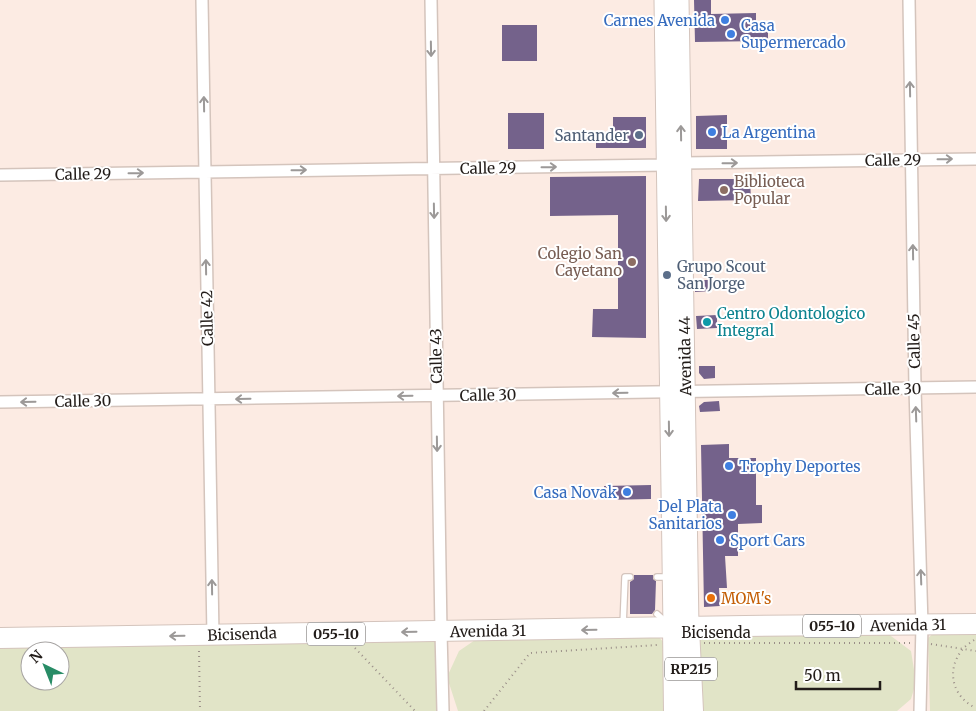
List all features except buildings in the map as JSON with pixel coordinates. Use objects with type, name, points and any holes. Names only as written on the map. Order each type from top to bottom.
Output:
[{"type":"highway","name":"Avenida 31","points":[[0,638],[623,629],[681,636],[922,634],[976,624]]},
{"type":"highway","name":"Avenida 44","points":[[674,711],[681,636]]},
{"type":"highway","name":"Avenida 44","points":[[681,636],[693,711]]},
{"type":"main road","name":"Avenida 44","points":[[664,0],[674,164]]},
{"type":"main road","name":"Avenida 44","points":[[679,0],[674,164],[681,636]]},
{"type":"main road","name":"Avenida 44","points":[[677,392],[665,577],[681,636]]},
{"type":"street","name":"Calle 42","points":[[202,0],[208,399],[205,636]]},
{"type":"street","name":"Calle 43","points":[[431,0],[436,396],[443,711]]},
{"type":"street","name":"Calle 45","points":[[909,0],[915,388],[922,634],[920,711]]},
{"type":"street","name":"Calle 29","points":[[0,175],[976,159]]},
{"type":"street","name":"Calle 30","points":[[0,402],[976,387]]},
{"type":"lane","points":[[623,629],[627,605],[625,577],[630,577]]},
{"type":"lane","points":[[657,614],[681,636]]},
{"type":"path","name":"Bicisenda","points":[[484,711],[530,653],[681,636],[922,634],[962,649],[976,651]]},
{"type":"path","points":[[200,711],[205,636]]},
{"type":"path","points":[[976,638],[962,649],[952,668],[955,689],[968,704],[976,708]]},
{"type":"path","points":[[350,642],[415,711]]},
{"type":"green space","points":[[883,630],[911,651],[916,682],[911,699],[897,711],[699,711],[697,642],[705,635]]},
{"type":"green space","points":[[976,631],[976,711],[930,711],[928,638],[935,632]]},
{"type":"green space","points":[[657,635],[666,645],[667,711],[458,711],[447,677],[459,651],[478,638]]},
{"type":"green space","points":[[436,637],[436,711],[0,711],[0,644],[20,644],[20,691],[70,691],[70,643]]},
{"type":"place","name":"Carnes Avenida","points":[[725,20]]},
{"type":"place","name":"Casa Supermercado","points":[[731,34]]},
{"type":"place","name":"La Argentina","points":[[712,132]]},
{"type":"place","name":"Santander","points":[[639,135]]},
{"type":"place","name":"Biblioteca Popular","points":[[724,190]]},
{"type":"place","name":"Colegio San Cayetano","points":[[632,262]]},
{"type":"place","name":"Grupo Scout San Jorge","points":[[667,275]]},
{"type":"place","name":"Centro Odontologico Integral","points":[[707,322]]},
{"type":"place","name":"Trophy Deportes","points":[[729,466]]},
{"type":"place","name":"Casa Novak","points":[[627,492]]},
{"type":"place","name":"Del Plata Sanitarios","points":[[732,515]]},
{"type":"place","name":"Sport Cars","points":[[720,540]]},
{"type":"place","name":"MOM's","points":[[711,598]]}]
